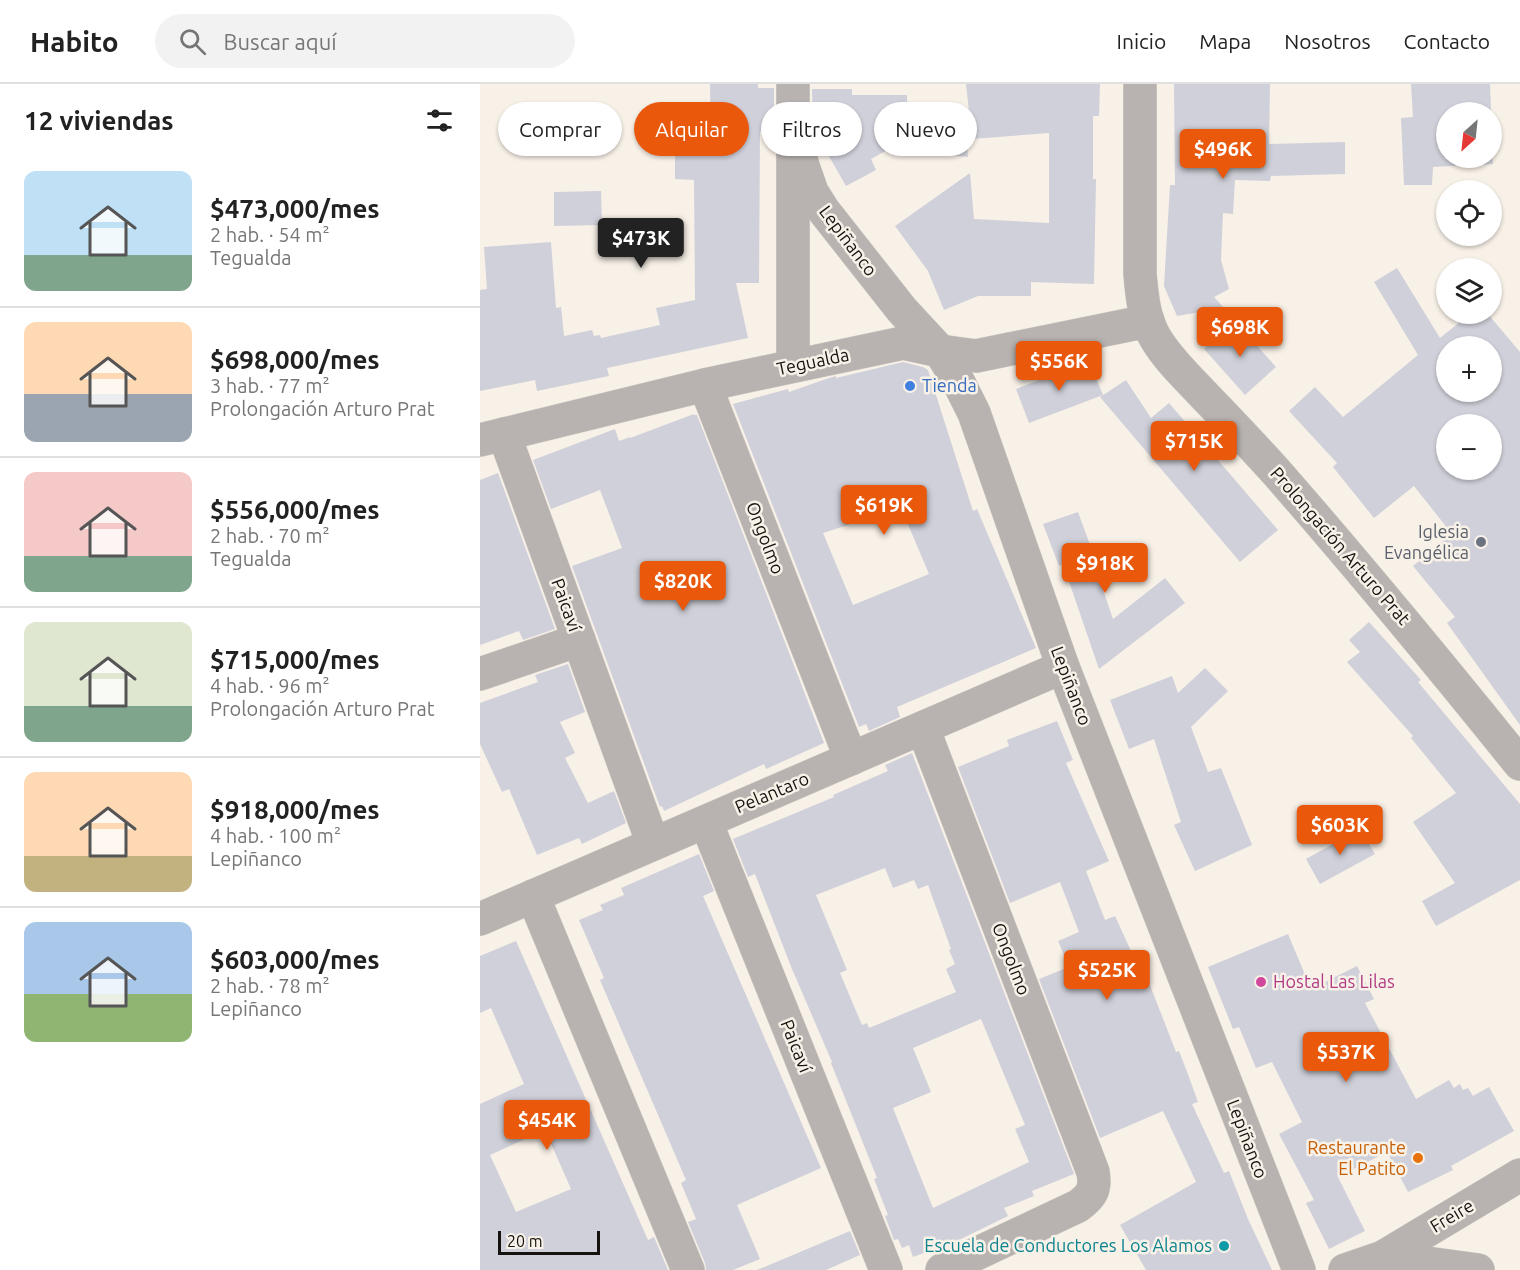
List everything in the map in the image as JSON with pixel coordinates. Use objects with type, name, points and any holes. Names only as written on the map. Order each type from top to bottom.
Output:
[{"type":"street","name":"Lepiñanco","points":[[793,84],[793,102]]},
{"type":"street","name":"Prolongación Arturo Prat","points":[[1140,84],[1140,274],[1142,296],[1155,338],[1168,357],[1255,448],[1336,540],[1430,651],[1520,764]]},
{"type":"street","name":"Lepiñanco","points":[[793,156],[793,365]]},
{"type":"street","name":"Lepiñanco","points":[[800,156],[812,192],[824,211],[902,310],[940,351],[974,413],[1063,667],[1299,1270]]},
{"type":"street","name":"Tegualda","points":[[492,437],[705,385],[903,343],[976,356],[1148,321]]},
{"type":"street","name":"Ongolmo","points":[[705,385],[851,759]]},
{"type":"street","name":"Paicaví","points":[[492,437],[579,640],[653,844]]},
{"type":"street","points":[[480,674],[579,640]]},
{"type":"street","name":"Pelantaro","points":[[480,919],[1063,667]]},
{"type":"street","name":"Ongolmo","points":[[922,728],[1095,1181],[1093,1191],[1087,1200],[1078,1206],[942,1270]]},
{"type":"street","name":"Paicaví","points":[[706,822],[886,1270]]},
{"type":"street","points":[[533,896],[688,1270]]},
{"type":"street","name":"Freire","points":[[1382,1263],[1520,1175]]},
{"type":"street","points":[[1345,1270],[1382,1263],[1478,1270]]},
{"type":"building","points":[[710,84],[758,84],[758,88],[774,88],[774,102],[761,102],[759,283],[736,283],[748,338],[607,368],[609,376],[537,391],[535,380],[480,391],[480,290],[487,289],[484,247],[551,242],[556,308],[561,307],[564,336],[592,330],[594,336],[600,335],[601,338],[660,325],[656,308],[695,300],[694,180],[675,179],[675,156],[749,156],[749,102],[710,102]]},
{"type":"building","points":[[966,84],[1100,84],[1099,116],[1093,116],[1093,179],[1096,179],[1094,284],[1031,282],[1031,296],[978,296],[944,310],[928,271],[895,226],[970,173],[974,219],[1049,223],[1049,133],[977,139],[977,102],[968,102]]},
{"type":"building","points":[[1174,84],[1270,84],[1269,144],[1345,142],[1345,174],[1271,176],[1270,181],[1235,180],[1233,214],[1223,213],[1221,260],[1229,289],[1214,297],[1224,308],[1177,316],[1164,286],[1170,185],[1175,185]]},
{"type":"building","points":[[1411,84],[1490,84],[1491,102],[1436,102],[1436,167],[1433,167],[1432,185],[1404,185],[1401,118],[1413,117]]},
{"type":"building","points":[[812,89],[852,89],[852,95],[907,95],[907,102],[874,102],[874,156],[876,156],[871,159],[876,170],[846,186],[829,156],[862,156],[862,102],[812,102]]},
{"type":"building","points":[[601,191],[602,225],[554,226],[554,192]]},
{"type":"building","points":[[1397,268],[1439,336],[1436,336],[1436,402],[1502,402],[1502,336],[1442,336],[1458,324],[1496,324],[1520,352],[1520,725],[1447,623],[1455,617],[1413,566],[1452,534],[1414,486],[1374,518],[1333,467],[1337,463],[1289,411],[1315,387],[1343,417],[1418,355],[1374,282]]},
{"type":"building","points":[[1235,321],[1276,367],[1245,395],[1204,349]]},
{"type":"building","points":[[1089,361],[1103,395],[1029,423],[1016,389]]},
{"type":"building","points":[[903,362],[928,370],[973,511],[977,509],[1036,648],[897,707],[900,717],[869,731],[866,724],[859,727],[733,404],[788,389],[789,392],[836,376],[836,378]],"holes":[[[901,508],[929,574],[853,605],[823,533]]]},
{"type":"building","points":[[1126,380],[1151,418],[1169,403],[1278,530],[1240,562],[1100,397]]},
{"type":"building","points":[[694,414],[697,415],[824,743],[766,769],[764,764],[664,811],[662,806],[660,807],[572,566],[622,548],[600,490],[551,509],[533,460],[615,429],[619,441]]},
{"type":"building","points":[[498,473],[555,629],[523,640],[519,631],[480,645],[480,480]]},
{"type":"building","points":[[1078,512],[1113,619],[1165,578],[1185,603],[1099,669],[1063,564],[1059,566],[1043,524]]},
{"type":"building","points":[[1369,622],[1421,680],[1418,682],[1520,804],[1520,880],[1436,926],[1422,901],[1455,883],[1413,822],[1456,793],[1411,738],[1413,736],[1347,662],[1360,652],[1349,640]]},
{"type":"building","points":[[568,664],[585,712],[560,722],[575,753],[565,758],[588,803],[614,791],[626,823],[582,844],[579,838],[537,855],[509,789],[502,792],[480,744],[480,703],[538,682],[535,675]]},
{"type":"building","points":[[1205,668],[1228,691],[1191,727],[1208,772],[1221,768],[1252,845],[1195,871],[1174,825],[1181,822],[1154,739],[1129,749],[1110,700],[1172,676],[1178,693]]},
{"type":"building","points":[[1057,721],[1073,760],[1066,763],[1109,861],[1086,871],[1105,920],[1115,916],[1137,964],[1141,962],[1198,1102],[1192,1104],[1224,1173],[1229,1171],[1272,1270],[1146,1270],[1120,1225],[1196,1182],[1163,1111],[1100,1138],[1039,979],[1069,967],[1058,941],[1079,932],[1060,882],[1010,903],[958,767],[1009,746],[1007,740]]},
{"type":"building","points":[[912,753],[1074,1174],[1032,1191],[1034,1196],[1004,1208],[1008,1216],[959,1240],[913,1257],[909,1245],[902,1248],[898,1239],[894,1240],[885,1216],[888,1215],[874,1179],[877,1178],[832,1062],[755,874],[748,877],[733,839],[834,797],[833,795],[888,771],[885,765]],"holes":[[[885,868],[893,888],[914,880],[918,889],[928,885],[955,964],[946,969],[956,992],[869,1028],[867,1023],[862,1025],[840,973],[847,970],[816,895]],[[981,1019],[1025,1125],[1015,1129],[1029,1162],[933,1208],[893,1108],[931,1092],[913,1048]]]},
{"type":"building","points":[[1360,829],[1375,854],[1320,884],[1306,859]]},
{"type":"building","points":[[699,854],[714,891],[703,896],[821,1168],[737,1205],[760,1259],[733,1270],[706,1270],[688,1222],[696,1219],[681,1183],[686,1180],[600,980],[604,978],[579,920],[603,910],[600,905],[624,895],[621,888]]},
{"type":"building","points":[[1288,934],[1311,989],[1357,966],[1374,999],[1365,1003],[1416,1099],[1449,1080],[1454,1088],[1460,1084],[1463,1090],[1468,1088],[1473,1096],[1489,1087],[1514,1131],[1451,1166],[1453,1170],[1408,1192],[1387,1152],[1338,1177],[1365,1231],[1329,1249],[1306,1203],[1314,1200],[1279,1134],[1302,1122],[1272,1062],[1256,1068],[1239,1027],[1233,1029],[1208,967]]},
{"type":"building","points":[[516,941],[648,1240],[654,1237],[668,1270],[480,1270],[480,1104],[524,1084],[491,1008],[480,1013],[480,956]],"holes":[[[545,1130],[571,1189],[516,1212],[490,1155]]]},
{"type":"building","points":[[850,1231],[860,1255],[826,1270],[757,1270]]},
{"type":"place","name":"Tienda","points":[[910,386]]},
{"type":"place","name":"Iglesia Evangélica","points":[[1481,542]]},
{"type":"place","name":"Hostal Las Lilas","points":[[1261,982]]},
{"type":"place","name":"Restaurante El Patito","points":[[1418,1158]]},
{"type":"place","name":"Escuela de Conductores Los Alamos","points":[[1224,1246]]}]
